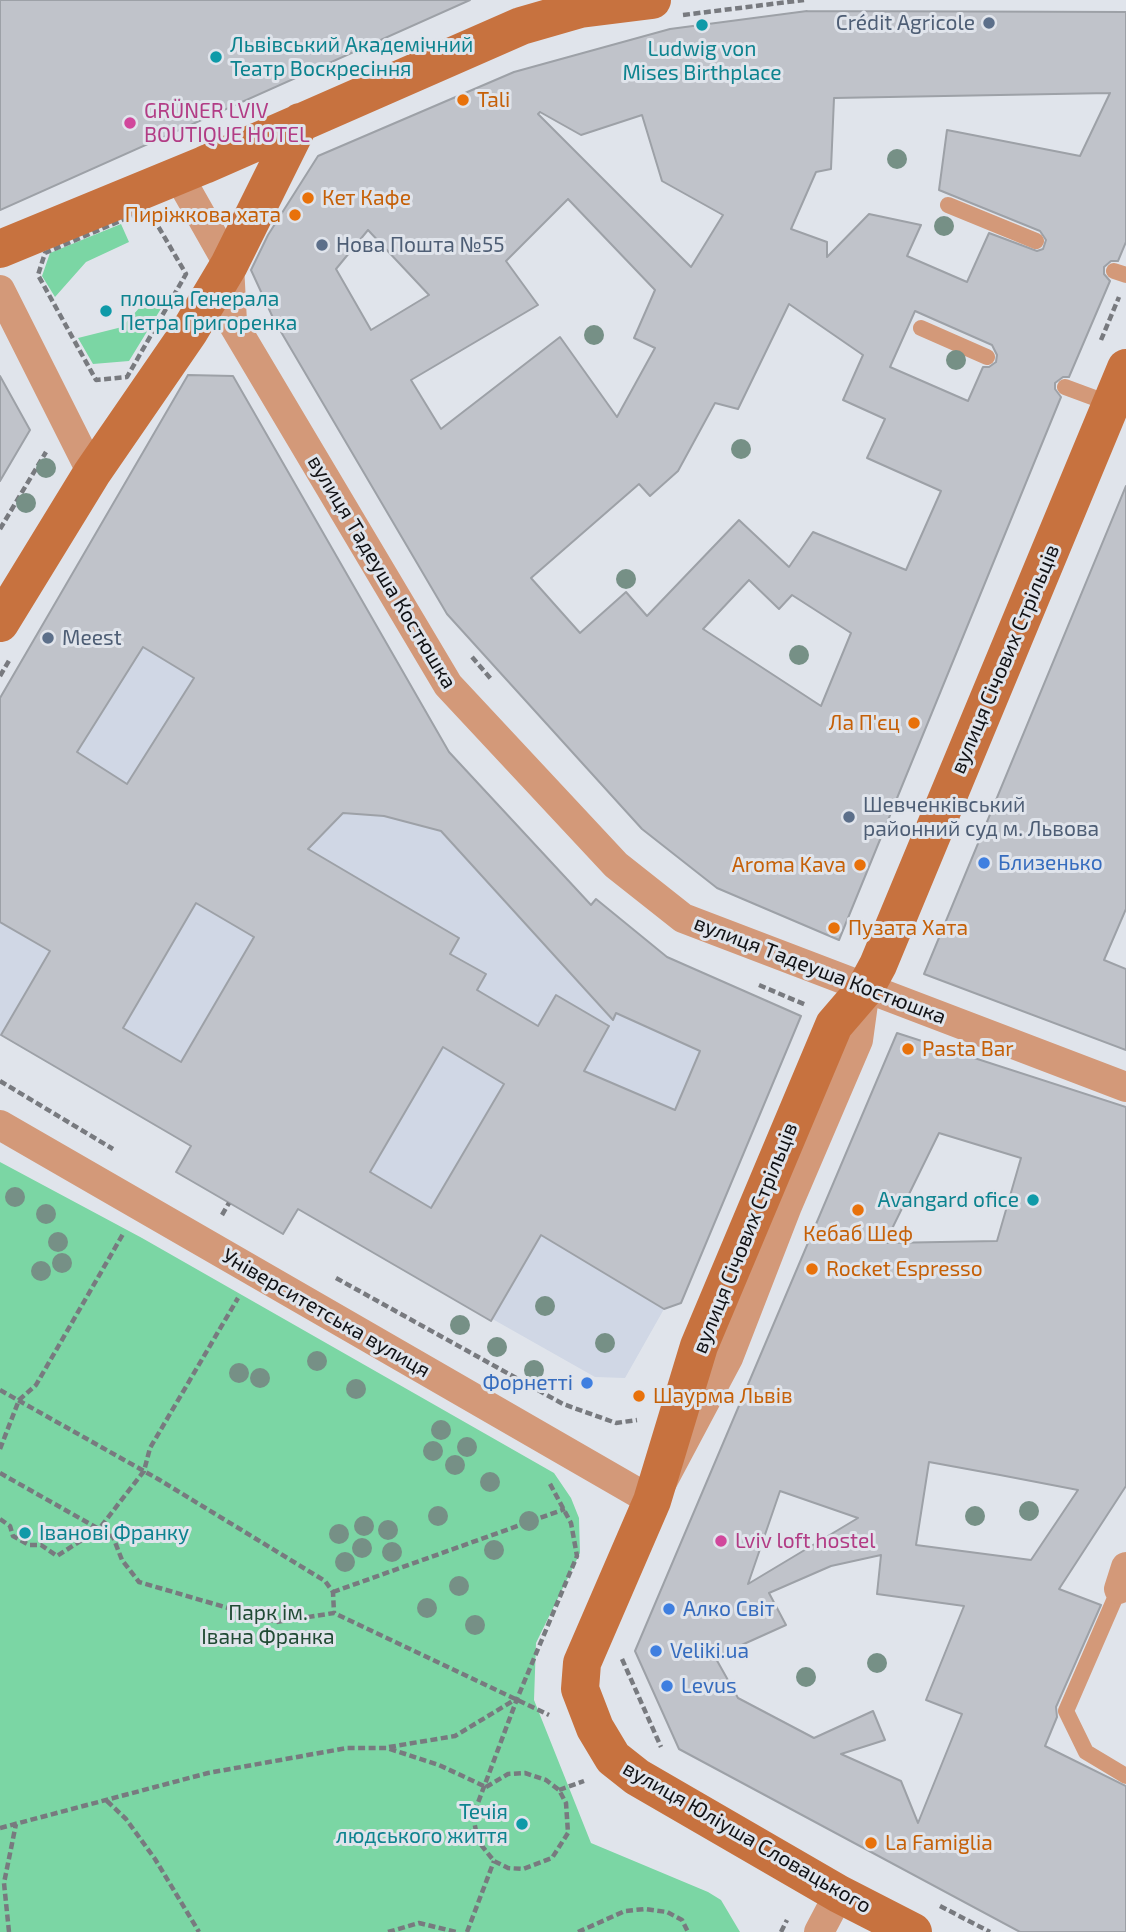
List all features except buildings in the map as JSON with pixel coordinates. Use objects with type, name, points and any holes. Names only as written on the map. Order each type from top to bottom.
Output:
[{"type":"street","points":[[0,250],[521,26],[580,9],[667,8]]},
{"type":"street","points":[[0,623],[92,473],[189,332],[229,265],[300,122]]},
{"type":"street","points":[[178,175],[229,265]]},
{"type":"street","name":"вулиця Тадеуша Костюшка","points":[[229,265],[232,322],[448,685],[616,865],[683,918],[1126,1087]]},
{"type":"street","points":[[0,290],[92,473]]},
{"type":"street","name":"вулиця Січових Стрільців","points":[[594,1728],[580,1689],[582,1663],[652,1501],[699,1346],[834,1025],[864,989],[878,965],[1126,368]]},
{"type":"street","name":"Університетська вулиця","points":[[0,1125],[652,1501]]},
{"type":"street","name":"вулиця Юліуша Словацького","points":[[594,1728],[613,1758],[637,1777],[839,1894],[913,1932]]},
{"type":"street","points":[[819,1932],[839,1894]]},
{"type":"lane","points":[[948,205],[1036,240]]},
{"type":"lane","points":[[921,328],[987,357]]},
{"type":"lane","points":[[1065,387],[1111,404]]},
{"type":"lane","points":[[1123,1578],[1066,1711],[1086,1752],[1126,1776]]},
{"type":"path","points":[[667,8],[804,0]]},
{"type":"path","points":[[45,253],[38,275],[96,380],[127,377],[186,274],[148,209]]},
{"type":"path","points":[[0,529],[53,440]]},
{"type":"path","points":[[464,649],[500,689]]},
{"type":"path","points":[[0,1081],[117,1151]]},
{"type":"path","points":[[222,1215],[229,1203]]},
{"type":"path","points":[[210,1208],[233,1221]]},
{"type":"path","points":[[0,1449],[19,1400],[36,1385],[123,1233]]},
{"type":"path","points":[[335,1277],[563,1404],[616,1423],[649,1418]]},
{"type":"path","points":[[0,1519],[10,1525],[13,1536],[29,1545],[41,1545],[57,1556],[99,1529],[144,1471],[149,1448],[238,1298]]},
{"type":"path","points":[[0,1390],[144,1471],[325,1580],[333,1592],[334,1613]]},
{"type":"path","points":[[0,1473],[113,1537],[122,1560],[139,1581],[276,1622],[334,1613],[551,1716]]},
{"type":"path","points":[[486,1787],[496,1779],[516,1772],[546,1780],[559,1790],[568,1810],[568,1833],[552,1858],[523,1869],[494,1861],[485,1852],[474,1829],[476,1803],[486,1787],[517,1699],[577,1556],[565,1509],[552,1484],[544,1478]]},
{"type":"path","points":[[333,1592],[565,1509]]},
{"type":"path","points":[[0,1828],[208,1773],[347,1748],[387,1748],[455,1736],[517,1699]]},
{"type":"path","points":[[387,1748],[439,1765],[486,1787]]},
{"type":"path","points":[[559,1790],[592,1778]]},
{"type":"path","points":[[106,1800],[126,1819],[155,1859],[199,1932]]},
{"type":"path","points":[[9,1932],[4,1883],[16,1824]]},
{"type":"path","points":[[467,1932],[494,1861]]},
{"type":"path","points":[[578,1932],[625,1911],[645,1909],[667,1912],[682,1920],[688,1932]]},
{"type":"path","points":[[388,1932],[419,1923],[456,1932]]},
{"type":"shaded area","points":[[188,375],[233,376],[436,729],[431,733],[591,904],[596,899],[667,957],[801,1016],[681,1303],[664,1309],[625,1378],[595,1377],[298,1209],[283,1234],[176,1172],[191,1146],[0,1035],[0,698]]},
{"type":"green space","points":[[121,224],[129,242],[86,262],[55,297],[42,276],[50,253]]},
{"type":"green space","points":[[151,295],[162,307],[129,361],[93,364],[78,338],[122,327]]},
{"type":"green space","name":"Парк ім. Івана Франка","points":[[0,1162],[142,1238],[554,1473],[571,1498],[579,1518],[580,1553],[536,1643],[534,1700],[591,1843],[708,1892],[721,1900],[740,1932],[0,1932]]},
{"type":"place","name":"Crédit Agricole","points":[[989,23]]},
{"type":"place","name":"Ludwig von Mises Birthplace","points":[[702,25]]},
{"type":"place","name":"Львівський Академічний Театр Воскресіння","points":[[216,57]]},
{"type":"place","name":"Tali","points":[[463,100]]},
{"type":"place","name":"GRÜNER LVIV BOUTIQUE HOTEL","points":[[130,123]]},
{"type":"place","name":"Кет Кафе","points":[[308,198]]},
{"type":"place","name":"Пиріжкова хата","points":[[295,215]]},
{"type":"place","name":"Нова Пошта №55","points":[[322,245]]},
{"type":"place","name":"площа Генерала Петра Григоренка","points":[[106,311]]},
{"type":"place","name":"Meest","points":[[48,638]]},
{"type":"place","name":"Ла П'єц","points":[[914,723]]},
{"type":"place","name":"Шевченківський районний суд м. Львова","points":[[849,817]]},
{"type":"place","name":"Близенько","points":[[984,863]]},
{"type":"place","name":"Aroma Kava","points":[[860,865]]},
{"type":"place","name":"Пузата Хата","points":[[834,928]]},
{"type":"place","name":"Pasta Bar","points":[[908,1049]]},
{"type":"place","name":"Avangard ofice","points":[[1033,1200]]},
{"type":"place","name":"Кебаб Шеф","points":[[858,1210]]},
{"type":"place","name":"Rocket Espresso","points":[[812,1269]]},
{"type":"place","name":"Форнетті","points":[[587,1383]]},
{"type":"place","name":"Шаурма Львів","points":[[639,1396]]},
{"type":"place","name":"Іванові Франку","points":[[25,1533]]},
{"type":"place","name":"Lviv loft hostel","points":[[721,1541]]},
{"type":"place","name":"Алко Світ","points":[[669,1609]]},
{"type":"place","name":"Veliki.ua","points":[[656,1651]]},
{"type":"place","name":"Levus","points":[[667,1686]]},
{"type":"place","name":"Течія людського життя","points":[[522,1824]]},
{"type":"place","name":"La Famiglia","points":[[871,1843]]}]
